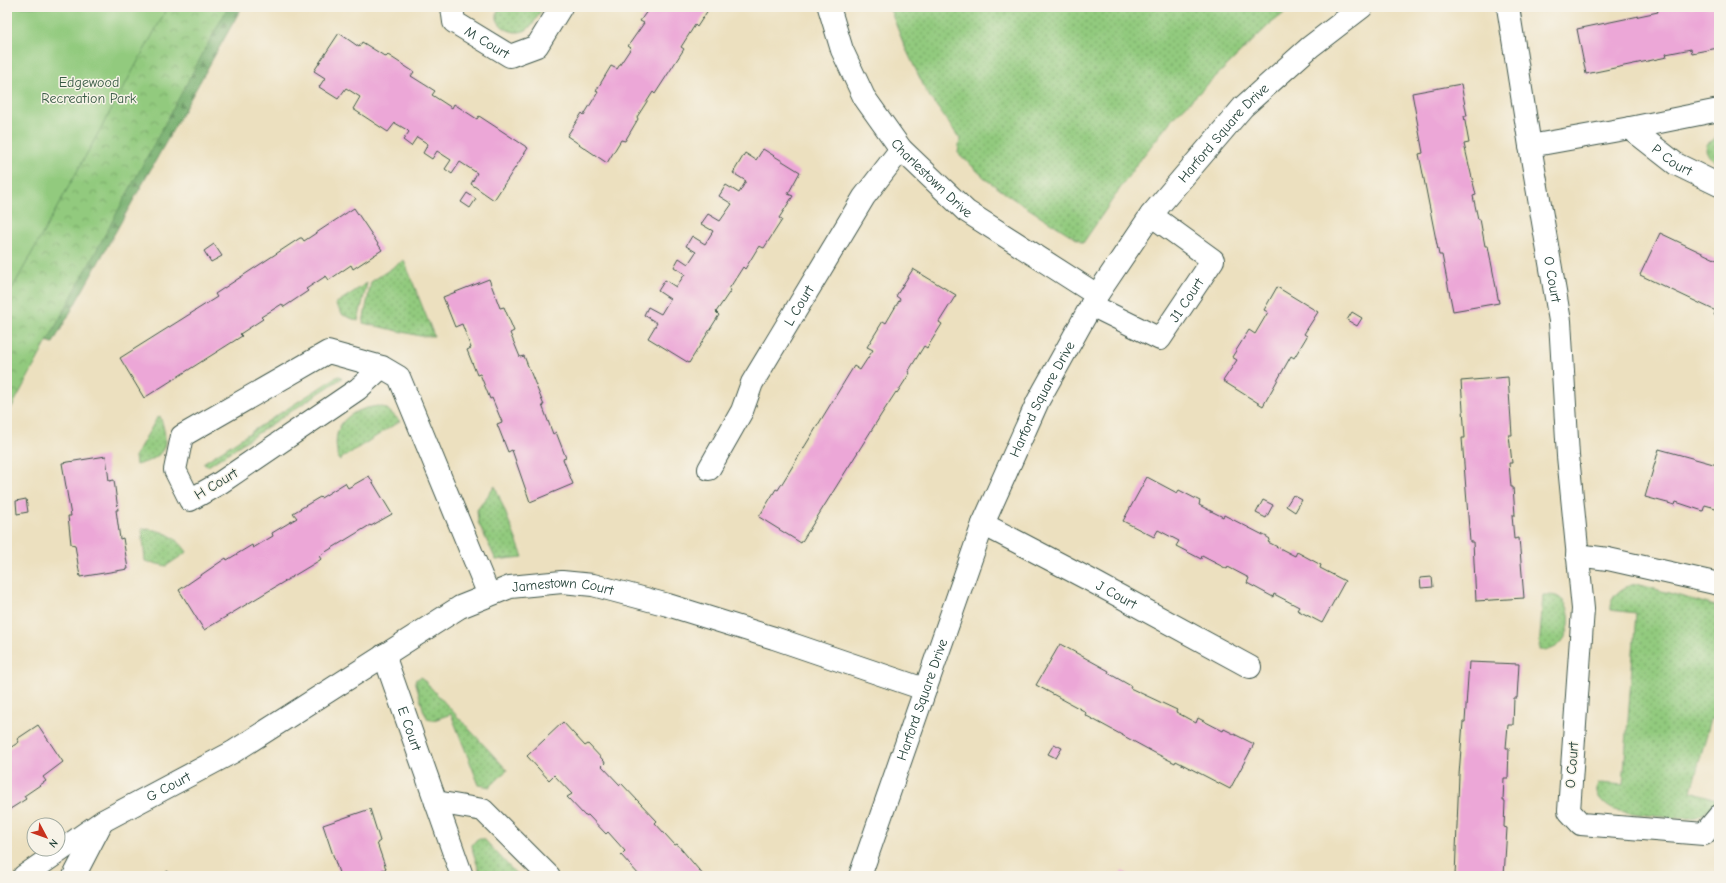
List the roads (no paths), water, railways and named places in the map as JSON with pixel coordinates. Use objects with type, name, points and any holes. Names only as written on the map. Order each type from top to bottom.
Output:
[{"type":"street","name":"M Court","points":[[452,7],[454,22],[510,56],[537,46],[561,7]]},
{"type":"street","name":"Charlestown Drive","points":[[829,7],[842,50],[864,96],[901,149],[966,211],[1094,300]]},
{"type":"street","name":"Harford Square Drive","points":[[860,876],[924,689],[983,524],[1038,401],[1094,300],[1151,215],[1243,107],[1310,47],[1362,7]]},
{"type":"street","name":"O Court","points":[[1508,7],[1560,321],[1568,456],[1583,609],[1569,811],[1581,824],[1704,834],[1719,816]]},
{"type":"street","name":"P Court","points":[[1530,146],[1719,110]]},
{"type":"street","name":"P Court","points":[[1630,128],[1676,164],[1719,185]]},
{"type":"street","name":"L Court","points":[[709,469],[742,411],[756,376],[864,197],[901,149]]},
{"type":"street","name":"J1 Court","points":[[1094,300],[1160,339],[1213,260],[1151,215]]},
{"type":"street","name":"H Court","points":[[382,367],[358,389],[220,483],[190,500],[175,470],[182,436],[328,352],[382,367],[399,377],[489,595]]},
{"type":"street","name":"J Court","points":[[983,524],[1083,576],[1250,667]]},
{"type":"street","points":[[1577,555],[1608,559],[1719,584]]},
{"type":"street","name":"Jamestown Court","points":[[233,752],[460,607],[510,587],[562,582],[593,585],[675,607],[924,689]]},
{"type":"street","name":"E Court","points":[[384,655],[462,876]]},
{"type":"street","name":"G Court","points":[[24,876],[102,821],[233,752]]},
{"type":"street","points":[[436,802],[483,810],[549,876]]},
{"type":"street","points":[[74,876],[102,821]]},
{"type":"park label","name":"Edgewood Recreation Park","points":[[89,90]]}]
